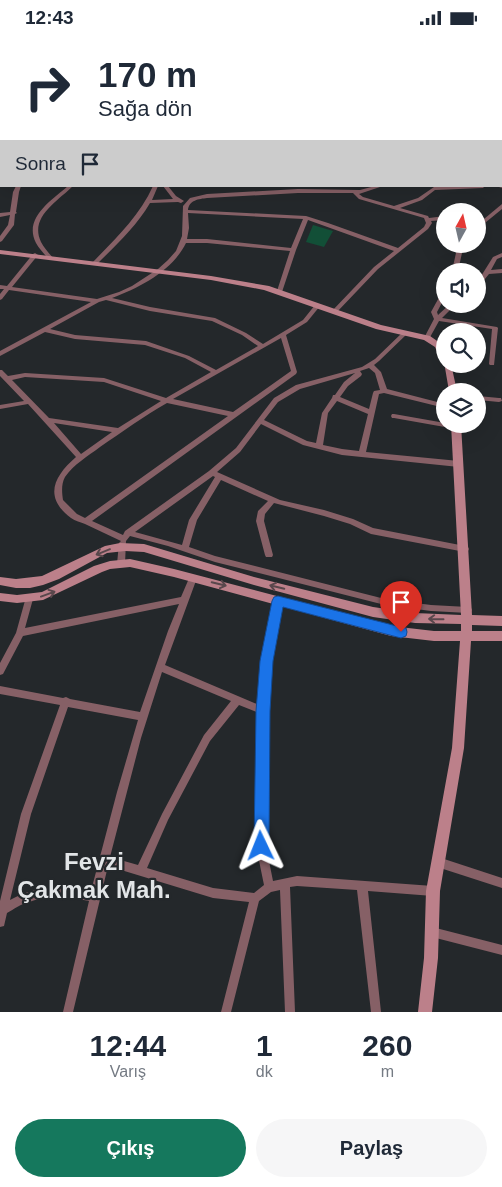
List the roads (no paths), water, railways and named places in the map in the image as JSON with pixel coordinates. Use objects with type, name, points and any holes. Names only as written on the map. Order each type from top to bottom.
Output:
[{"type":"street","points":[[0,240],[11,225],[18,187]]},
{"type":"street","points":[[50,258],[38,241],[36,224],[47,205],[69,187]]},
{"type":"street","points":[[94,264],[133,223],[148,203],[156,187]]},
{"type":"street","points":[[167,187],[180,200]]},
{"type":"street","points":[[232,187],[232,195]]},
{"type":"street","points":[[0,355],[97,301],[107,299],[159,272],[182,247],[188,225],[185,211],[188,202],[192,199],[285,189],[354,192],[370,191],[379,187]]},
{"type":"street","points":[[394,208],[420,199],[434,189],[467,187]]},
{"type":"street","points":[[354,192],[361,198],[422,216],[429,220],[436,219]]},
{"type":"street","points":[[148,203],[180,200],[188,202]]},
{"type":"street","points":[[486,218],[502,206]]},
{"type":"street","points":[[185,211],[306,219],[326,224],[398,251]]},
{"type":"street","points":[[0,215],[14,213]]},
{"type":"street","points":[[280,291],[293,250],[306,219]]},
{"type":"street","points":[[334,312],[365,279],[426,228],[429,220]]},
{"type":"street","points":[[184,241],[207,241],[293,250]]},
{"type":"street","points":[[0,252],[211,278],[280,291],[334,312],[379,327],[427,338],[436,343]]},
{"type":"street","points":[[0,298],[35,255]]},
{"type":"street","points":[[487,271],[495,259],[502,255]]},
{"type":"street","points":[[487,271],[502,271]]},
{"type":"street","points":[[0,287],[97,301]]},
{"type":"street","points":[[107,299],[150,309],[213,319],[244,334],[262,346]]},
{"type":"street","points":[[317,306],[305,321],[283,335],[166,400],[118,430],[81,458],[63,475],[58,492],[59,501],[74,516],[144,548],[254,581],[373,612],[415,618],[468,615]]},
{"type":"street","points":[[436,308],[434,312],[437,319]]},
{"type":"street","points":[[427,338],[437,319],[444,313]]},
{"type":"street","points":[[437,319],[495,328],[492,365]]},
{"type":"street","points":[[44,330],[75,337],[146,343],[187,357],[215,372]]},
{"type":"street","points":[[0,581],[20,585],[40,582],[62,574],[125,540],[216,475],[238,450],[276,400],[298,387],[370,365],[405,333]]},
{"type":"street","points":[[86,521],[294,372],[283,335]]},
{"type":"street","points":[[370,365],[378,372],[384,391]]},
{"type":"street","points":[[319,446],[325,413],[346,384],[359,374],[356,370]]},
{"type":"street","points":[[0,373],[47,420],[81,458]]},
{"type":"street","points":[[6,379],[26,375],[88,377],[118,383],[166,400],[235,415]]},
{"type":"street","points":[[362,454],[376,393],[384,391],[436,404]]},
{"type":"street","points":[[335,397],[372,413]]},
{"type":"street","points":[[486,399],[499,400]]},
{"type":"street","points":[[0,407],[29,402]]},
{"type":"street","points":[[394,416],[436,422]]},
{"type":"street","points":[[47,420],[118,430]]},
{"type":"street","points":[[260,421],[305,443],[342,452],[459,464]]},
{"type":"street","points":[[425,1012],[432,932],[433,891],[458,748],[468,615],[457,433]]},
{"type":"street","points":[[216,475],[273,500],[324,513],[371,531],[465,549]]},
{"type":"street","points":[[185,549],[193,520],[216,475]]},
{"type":"street","points":[[269,555],[260,521],[261,513],[273,500]]},
{"type":"street","points":[[125,540],[185,549],[224,562],[384,602],[502,621]]},
{"type":"street","points":[[121,563],[125,540]]},
{"type":"street","points":[[0,597],[29,599],[57,590],[98,569],[121,563],[144,565],[391,631],[434,636],[502,636]]},
{"type":"street","points":[[68,1012],[95,897],[143,717],[193,578]]},
{"type":"street","points":[[0,671],[20,633],[29,599]]},
{"type":"street","points":[[20,633],[184,600]]},
{"type":"street","points":[[269,887],[261,846],[260,825],[263,711],[267,661],[278,601]]},
{"type":"street","points":[[161,667],[263,711]]},
{"type":"street","points":[[0,690],[143,717]]},
{"type":"street","points":[[141,871],[166,817],[207,738],[238,700]]},
{"type":"street","points":[[0,922],[11,869],[26,814],[66,701]]},
{"type":"street","points":[[105,860],[213,893],[255,898]]},
{"type":"street","points":[[438,862],[502,883]]},
{"type":"street","points":[[226,1012],[255,898],[269,887],[297,881],[433,891]]},
{"type":"street","points":[[285,884],[290,1012]]},
{"type":"street","points":[[362,886],[376,1012]]},
{"type":"street","points":[[2,909],[19,900],[46,893],[64,892],[95,897]]},
{"type":"street","points":[[432,932],[502,950]]},
{"type":"district","name":"Fevzi Çakmak Mah.","points":[[94,876]]}]
